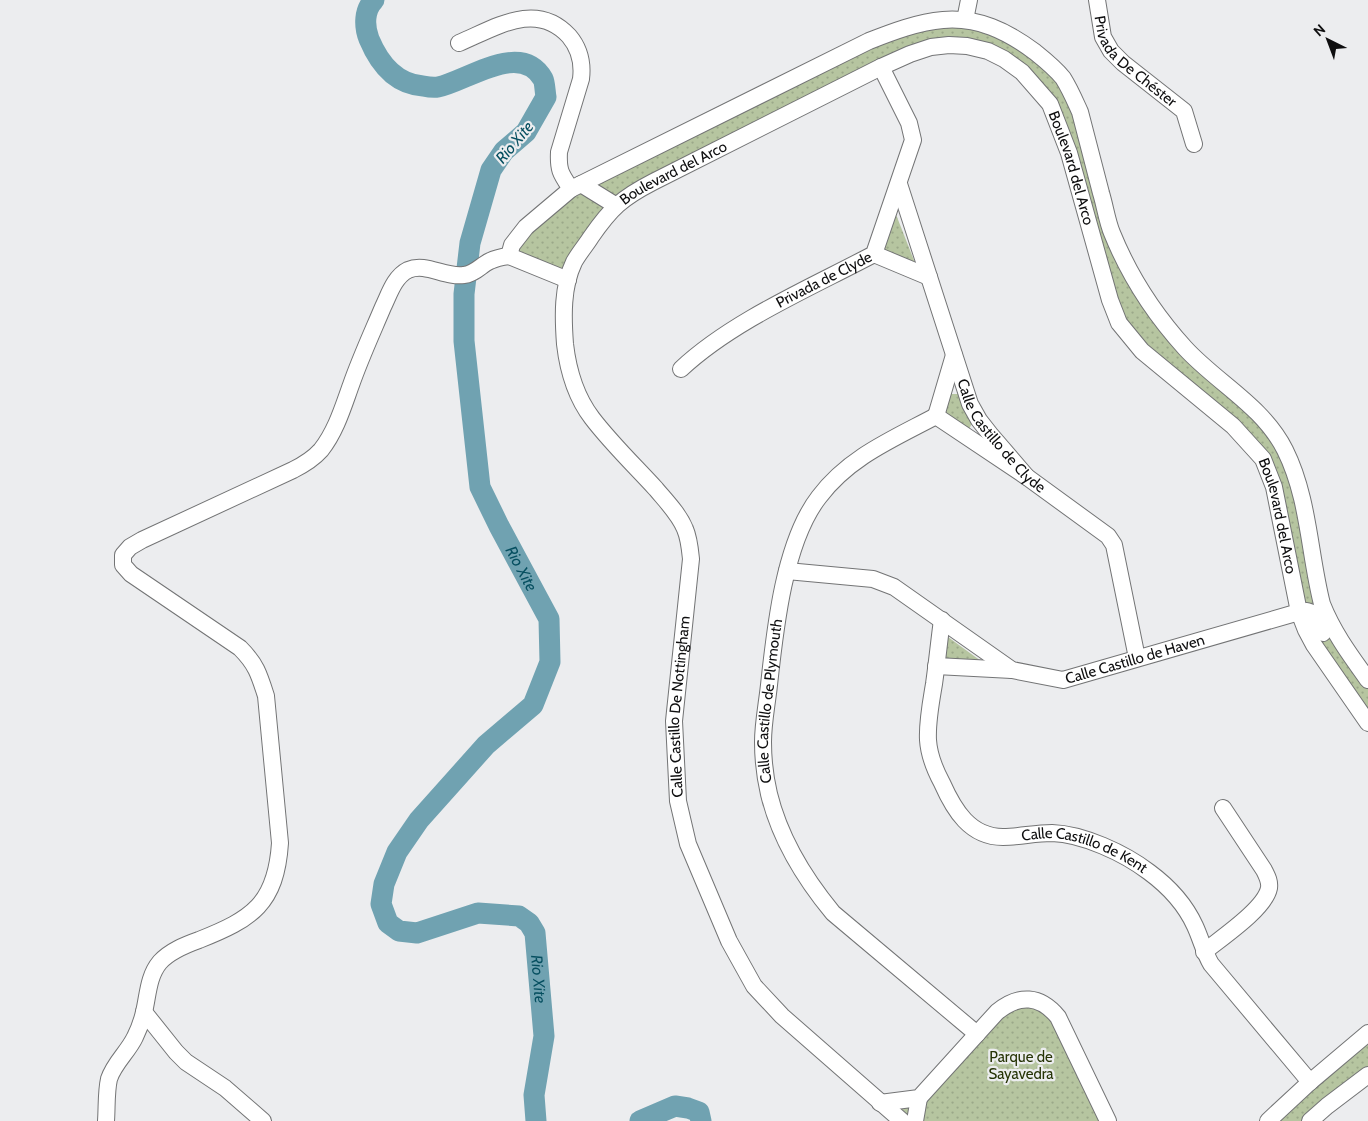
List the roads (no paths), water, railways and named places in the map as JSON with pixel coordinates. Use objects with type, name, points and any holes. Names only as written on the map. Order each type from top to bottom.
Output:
[{"type":"street","points":[[965,20],[969,0]]},
{"type":"street","name":"Privada De Chéster","points":[[1097,0],[1103,37],[1111,51],[1123,63],[1184,111],[1194,144]]},
{"type":"street","points":[[458,43],[516,19],[542,18],[561,28],[578,49],[582,69],[581,79],[559,152],[558,169],[576,186],[615,205]]},
{"type":"street","name":"Boulevard del Arco","points":[[576,186],[869,41],[921,24],[942,20],[965,20],[987,24],[1008,33],[1050,64],[1063,78],[1080,112],[1111,231],[1136,280],[1162,320],[1184,348],[1253,408],[1271,428],[1284,450],[1300,487],[1322,604],[1333,629],[1368,680]]},
{"type":"street","name":"Boulevard del Arco","points":[[568,280],[575,261],[607,214],[629,194],[910,54],[931,47],[949,45],[967,46],[988,51],[1004,59],[1022,72],[1050,104],[1069,153],[1110,300],[1119,323],[1142,352],[1233,426],[1263,459],[1274,487],[1299,612],[1306,630],[1314,645],[1368,724]]},
{"type":"street","name":"Privada de Clyde","points":[[681,369],[708,346],[762,313],[874,254],[913,140],[909,123],[881,67]]},
{"type":"street","name":"Calle Castillo de Clyde","points":[[899,184],[963,386],[979,420],[1003,451],[1027,477],[1108,536],[1114,545],[1136,658]]},
{"type":"street","points":[[509,256],[512,245],[526,227],[576,186]]},
{"type":"street","name":"Privada de Clyde","points":[[874,254],[929,277]]},
{"type":"street","points":[[106,1121],[109,1080],[115,1066],[134,1040],[144,1012],[151,978],[158,964],[170,953],[229,928],[248,917],[261,903],[272,884],[278,864],[280,844],[266,696],[261,678],[253,661],[240,648],[131,574],[123,565],[122,555],[130,547],[142,540],[294,470],[307,462],[320,450],[331,434],[340,415],[373,331],[396,280],[408,270],[415,268],[465,275],[476,271],[488,262],[509,256],[568,280]]},
{"type":"street","name":"Calle Castillo De Nottingham","points":[[568,280],[563,312],[568,366],[575,388],[591,417],[664,499],[679,519],[685,529],[689,542],[691,559],[674,721],[678,801],[688,844],[729,941],[754,986],[782,1016],[880,1103]]},
{"type":"street","points":[[954,355],[936,416],[1027,477]]},
{"type":"street","name":"Calle Castillo de Plymouth","points":[[936,416],[860,457],[834,478],[818,498],[804,523],[787,570],[773,652],[763,741],[768,787],[773,810],[800,869],[833,913],[977,1034]]},
{"type":"street","name":"Calle Castillo de Haven","points":[[787,570],[882,582],[894,587],[1012,670],[1063,680],[1299,612]]},
{"type":"street","points":[[1299,612],[1307,611],[1313,613],[1324,637],[1333,646],[1352,658]]},
{"type":"street","name":"Calle Castillo de Kent","points":[[942,620],[928,740],[933,766],[954,807],[964,820],[987,835],[1003,837],[1054,833],[1082,839],[1106,847],[1150,872],[1178,898],[1195,926],[1204,952],[1211,964],[1310,1082]]},
{"type":"street","points":[[936,666],[1012,670]]},
{"type":"street","points":[[1204,952],[1262,903],[1269,887],[1269,879],[1264,870],[1224,808]]},
{"type":"street","points":[[915,1121],[920,1098],[997,1012],[1007,1004],[1022,1000],[1034,1000],[1049,1006],[1058,1017],[1108,1121]]},
{"type":"street","points":[[144,1012],[181,1057],[225,1088],[263,1121]]},
{"type":"street","points":[[1268,1121],[1310,1082],[1368,1033]]},
{"type":"street","points":[[1310,1121],[1368,1075]]},
{"type":"street","points":[[880,1103],[920,1098]]},
{"type":"street","points":[[880,1103],[902,1121]]},
{"type":"waterway","name":"Rio Xite","points":[[374,0],[368,8],[366,18],[366,29],[369,39],[383,64],[396,77],[404,81],[438,87],[493,66],[521,63],[533,68],[543,79],[545,85],[546,97],[526,132],[504,151],[491,170],[470,243],[464,294],[464,341],[480,487],[549,619],[550,662],[533,705],[486,745],[419,820],[397,852],[384,884],[381,904],[388,923],[399,931],[417,933],[478,913],[519,916],[529,923],[535,933],[544,1036],[534,1095],[536,1121]]},
{"type":"waterway","name":"Rio Xite","points":[[640,1121],[675,1106],[699,1112],[701,1121]]},
{"type":"park label","name":"Parque de Sayavedra","points":[[1021,1066]]}]
